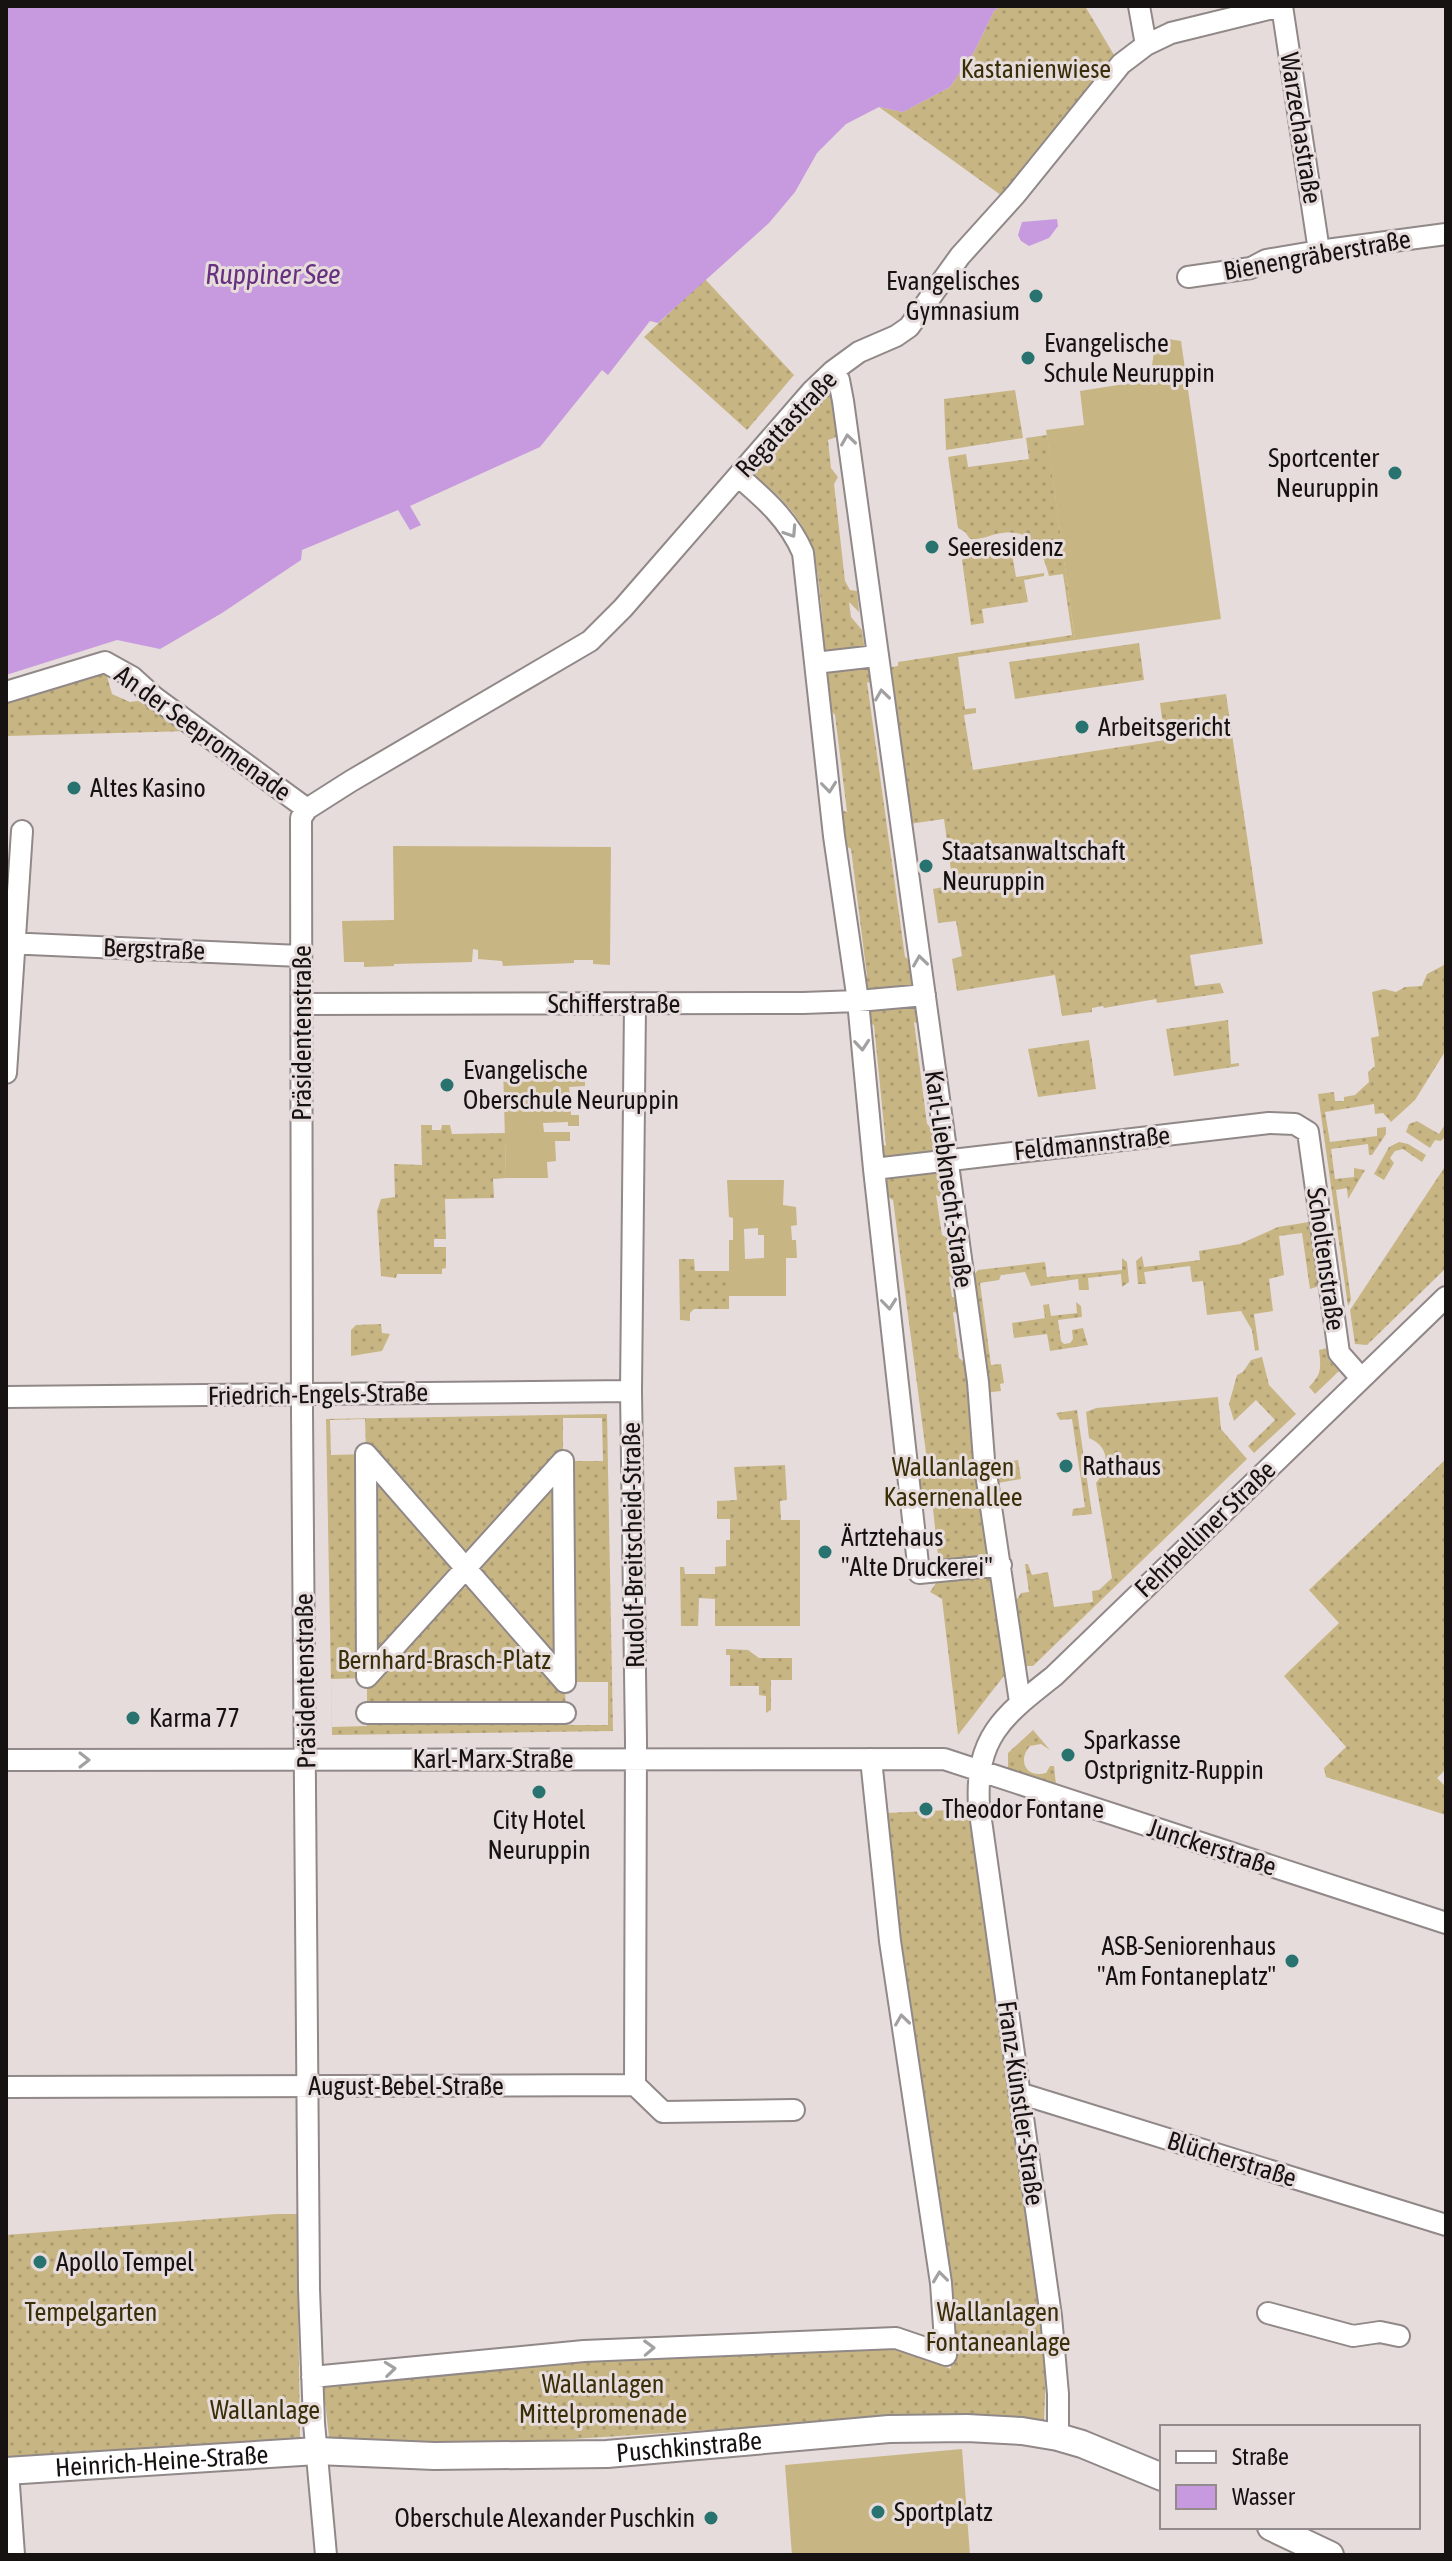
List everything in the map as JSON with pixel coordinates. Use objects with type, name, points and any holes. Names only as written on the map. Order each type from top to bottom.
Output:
[{"type":"main road","name":"Puschkinstraße","points":[[317,2451],[434,2456],[607,2454],[920,2429],[1014,2431],[1082,2444],[1160,2476]]},
{"type":"main road","name":"Heinrich-Heine-Straße","points":[[7,2471],[317,2451]]},
{"type":"main road","points":[[1275,2529],[1330,2555]]},
{"type":"street","points":[[1139,6],[1146,45]]},
{"type":"street","name":"Regattastraße","points":[[307,809],[590,641],[812,391],[859,352],[909,327],[960,256],[1016,194],[1120,65],[1146,45],[1171,33],[1282,6]]},
{"type":"street","name":"Warzechastraße","points":[[1282,6],[1319,251]]},
{"type":"street","name":"Bienengräberstraße","points":[[1188,277],[1251,268],[1266,260],[1319,251],[1446,234]]},
{"type":"street","name":"Karl-Liebknecht-Straße","points":[[833,371],[839,380],[843,401],[979,1399],[984,1460],[1020,1702]]},
{"type":"street","points":[[738,476],[776,510],[795,534],[803,553],[834,836],[858,1001],[919,1573],[1001,1565]]},
{"type":"street","points":[[815,663],[876,656]]},
{"type":"street","name":"An der Seepromenade","points":[[6,692],[105,662],[132,677],[154,697],[307,809]]},
{"type":"street","name":"Präsidentenstraße","points":[[307,809],[301,818],[300,835],[307,2087],[312,2377],[326,2555]]},
{"type":"street","points":[[6,1073],[11,943],[22,831]]},
{"type":"street","name":"Bergstraße","points":[[11,943],[301,956]]},
{"type":"street","name":"Schifferstraße","points":[[303,1004],[635,1005],[858,1001],[925,995]]},
{"type":"street","name":"Rudolf-Breitscheid-Straße","points":[[635,1005],[631,1391],[636,1758],[635,2085]]},
{"type":"street","name":"Feldmannstraße","points":[[874,1169],[1269,1123],[1295,1124],[1308,1132]]},
{"type":"street","name":"Scholtenstraße","points":[[1308,1132],[1339,1353],[1361,1378]]},
{"type":"street","name":"Fehrbelliner Straße","points":[[978,1770],[989,1741],[1020,1702],[1054,1676],[1446,1297]]},
{"type":"street","name":"Friedrich-Engels-Straße","points":[[6,1397],[631,1391]]},
{"type":"street","points":[[466,1568],[367,1677],[366,1454],[466,1568],[565,1682],[563,1461],[466,1568]]},
{"type":"street","points":[[367,1713],[565,1713]]},
{"type":"street","points":[[312,2377],[584,2351],[896,2338],[946,2355],[941,2283],[890,1941],[871,1759]]},
{"type":"street","name":"Karl-Marx-Straße","points":[[6,1760],[944,1759],[978,1770]]},
{"type":"street","name":"Junckerstraße","points":[[978,1770],[1446,1923]]},
{"type":"street","name":"Franz-Künstler-Straße","points":[[978,1770],[979,1806],[1051,2316],[1058,2394],[1058,2437]]},
{"type":"street","points":[[635,2085],[663,2112],[794,2110]]},
{"type":"street","name":"August-Bebel-Straße","points":[[6,2087],[635,2085]]},
{"type":"street","name":"Blücherstraße","points":[[1019,2093],[1446,2225]]},
{"type":"street","points":[[1268,2313],[1353,2336],[1380,2332],[1399,2336]]},
{"type":"street","points":[[7,2471],[14,2555]]},
{"type":"green space","name":"Kastanienwiese","points":[[1000,6],[1085,6],[1120,65],[1009,201],[879,107],[903,112],[950,87],[974,52],[994,11]]},
{"type":"green space","points":[[705,279],[794,375],[747,430],[644,337]]},
{"type":"green space","points":[[1156,337],[1181,341],[1221,619],[1075,640],[1046,430],[1084,425],[1080,391],[1150,380]]},
{"type":"green space","points":[[1015,390],[1023,438],[946,450],[944,399]]},
{"type":"green space","points":[[827,391],[833,397],[839,436],[828,440],[831,468],[838,477],[834,484],[845,581],[850,590],[857,591],[859,612],[849,602],[851,617],[862,630],[865,651],[828,654],[821,646],[814,624],[823,624],[818,576],[809,540],[790,509],[754,475]]},
{"type":"green space","points":[[1047,435],[1075,640],[958,657],[965,709],[976,708],[976,713],[964,715],[973,770],[1165,740],[1160,703],[1226,694],[1263,944],[1190,955],[1195,986],[1220,983],[1224,993],[1157,1003],[1156,999],[1103,1006],[1092,1008],[1092,1012],[1062,1016],[1055,975],[957,991],[952,959],[962,956],[956,921],[938,923],[933,889],[953,885],[944,819],[909,824],[886,668],[898,666],[898,662],[1072,635],[1063,574],[1049,576],[1035,544],[1013,533],[970,539],[958,528],[948,457],[966,454],[968,467],[1029,459],[1026,438]]},
{"type":"green space","points":[[984,543],[999,546],[1012,554],[1016,577],[1044,573],[1044,576],[1024,580],[1028,602],[982,609],[984,623],[971,625],[962,560],[971,547]]},
{"type":"green space","points":[[1139,643],[1144,680],[1015,699],[1009,662]]},
{"type":"green space","points":[[868,666],[875,671],[876,685],[867,682],[905,957],[914,964],[915,986],[863,992],[858,971],[867,976],[851,849],[841,843],[838,809],[847,812],[835,715],[825,704],[825,670]]},
{"type":"green space","points":[[100,669],[106,673],[112,694],[130,702],[144,700],[190,731],[7,736],[6,757],[6,696]]},
{"type":"green space","points":[[393,846],[611,847],[610,965],[593,964],[593,960],[574,960],[574,963],[503,966],[502,961],[478,959],[478,950],[473,949],[472,962],[364,967],[364,962],[344,962],[342,921],[394,920]]},
{"type":"green space","points":[[1446,964],[1446,1050],[1415,1100],[1391,1122],[1383,1113],[1375,1114],[1374,1104],[1325,1112],[1330,1142],[1377,1136],[1377,1128],[1386,1127],[1386,1134],[1372,1155],[1369,1155],[1368,1144],[1331,1149],[1335,1179],[1354,1177],[1354,1168],[1365,1170],[1348,1199],[1347,1188],[1336,1190],[1351,1300],[1348,1306],[1318,1094],[1334,1092],[1335,1101],[1344,1101],[1344,1097],[1355,1095],[1369,1082],[1368,1072],[1375,1066],[1371,1038],[1379,1036],[1372,992],[1384,989],[1396,992],[1405,987],[1422,986],[1427,974]]},
{"type":"green space","points":[[921,1007],[925,1027],[914,1022],[927,1124],[938,1134],[940,1147],[933,1155],[880,1162],[877,1141],[886,1146],[874,1025],[863,1021],[867,1011]]},
{"type":"green space","points":[[1228,1020],[1231,1064],[1239,1063],[1239,1066],[1174,1076],[1166,1029]]},
{"type":"green space","points":[[1089,1040],[1096,1089],[1038,1097],[1028,1049]]},
{"type":"green space","points":[[503,1065],[574,1065],[574,1074],[585,1077],[585,1086],[569,1087],[571,1101],[564,1102],[564,1109],[571,1110],[571,1115],[579,1115],[579,1126],[568,1126],[568,1122],[543,1123],[544,1132],[570,1132],[570,1141],[555,1141],[556,1161],[547,1162],[548,1178],[506,1178]]},
{"type":"green space","points":[[1417,1121],[1439,1134],[1446,1123],[1446,1135],[1441,1141],[1435,1140],[1430,1148],[1406,1132],[1409,1124]]},
{"type":"green space","points":[[421,1125],[432,1125],[432,1130],[441,1130],[442,1125],[450,1125],[452,1134],[505,1133],[506,1178],[493,1179],[494,1198],[445,1199],[446,1239],[434,1239],[434,1247],[446,1247],[446,1268],[442,1269],[442,1274],[397,1274],[396,1278],[381,1276],[377,1211],[381,1199],[395,1197],[394,1164],[422,1165]]},
{"type":"green space","points":[[1399,1142],[1426,1155],[1422,1162],[1403,1149],[1395,1151],[1390,1158],[1394,1163],[1384,1180],[1374,1174],[1389,1147]]},
{"type":"green space","points":[[1446,1165],[1446,1268],[1367,1345],[1355,1344],[1350,1310]]},
{"type":"green space","name":"Wallanlagen Kasernenallee","points":[[937,1170],[942,1172],[946,1200],[936,1195],[942,1235],[951,1240],[956,1276],[949,1277],[952,1297],[960,1298],[962,1314],[953,1312],[959,1358],[971,1367],[973,1383],[968,1393],[991,1550],[981,1559],[939,1564],[932,1500],[920,1494],[916,1464],[928,1468],[893,1200],[883,1194],[883,1178]]},
{"type":"green space","points":[[727,1180],[784,1180],[783,1205],[796,1207],[797,1225],[791,1226],[797,1258],[786,1258],[786,1296],[729,1296],[729,1240],[733,1240],[733,1218],[729,1217]],"holes":[[[758,1228],[758,1235],[764,1235],[764,1258],[745,1259],[744,1229]]]},
{"type":"green space","points":[[1309,1222],[1315,1229],[1322,1285],[1310,1289],[1302,1233],[1279,1236],[1284,1275],[1269,1279],[1273,1311],[1254,1314],[1259,1350],[1255,1351],[1252,1330],[1241,1311],[1207,1315],[1203,1281],[1192,1282],[1190,1266],[1144,1272],[1146,1284],[1138,1284],[1136,1261],[1142,1256],[1144,1267],[1200,1260],[1199,1251],[1240,1244],[1278,1227]]},
{"type":"green space","points":[[1122,1258],[1127,1262],[1129,1282],[1122,1287],[1121,1274],[1088,1278],[1089,1290],[1079,1290],[1078,1279],[1031,1286],[1025,1272],[1001,1275],[999,1280],[980,1283],[991,1365],[1001,1364],[1004,1383],[1000,1384],[1001,1391],[983,1393],[971,1278],[978,1270],[1045,1262],[1047,1277],[1122,1270]]},
{"type":"green space","points":[[679,1259],[694,1259],[695,1271],[729,1271],[729,1309],[694,1309],[690,1313],[690,1321],[680,1320]]},
{"type":"green space","points":[[1076,1302],[1081,1306],[1082,1317],[1058,1320],[1061,1341],[1070,1343],[1072,1330],[1083,1328],[1088,1345],[1050,1351],[1047,1334],[1014,1338],[1012,1323],[1045,1318],[1043,1305],[1049,1304],[1051,1316],[1077,1313]]},
{"type":"green space","points":[[381,1324],[382,1333],[390,1334],[382,1351],[351,1356],[351,1330],[356,1325]]},
{"type":"green space","points":[[1327,1348],[1329,1360],[1339,1371],[1315,1394],[1309,1387],[1320,1370],[1319,1350]]},
{"type":"green space","points":[[1262,1357],[1269,1385],[1296,1414],[1254,1453],[1248,1446],[1275,1420],[1256,1400],[1234,1421],[1229,1404],[1237,1375],[1251,1360]]},
{"type":"green space","points":[[1218,1397],[1221,1429],[1247,1459],[1033,1666],[1026,1666],[1014,1604],[1021,1593],[1029,1592],[1025,1564],[1028,1564],[1032,1575],[1048,1572],[1054,1607],[1093,1602],[1092,1591],[1099,1590],[1112,1578],[1096,1483],[1104,1470],[1106,1458],[1101,1447],[1089,1438],[1086,1412],[1096,1408]]},
{"type":"green space","points":[[1077,1410],[1092,1514],[1072,1516],[1073,1509],[1085,1507],[1072,1419],[1060,1420],[1056,1413]]},
{"type":"green space","name":"Bernhard-Brasch-Platz","points":[[607,1414],[613,1731],[332,1735],[326,1419]],"holes":[[[563,1418],[602,1418],[603,1461],[563,1461]],[[365,1419],[366,1454],[331,1455],[330,1420]],[[450,1550],[482,1550],[482,1588],[450,1587]],[[367,1678],[367,1726],[332,1727],[331,1679]],[[565,1682],[608,1682],[608,1725],[566,1725]]]},
{"type":"green space","points":[[1446,1459],[1446,1769],[1437,1778],[1446,1787],[1446,1815],[1326,1777],[1324,1768],[1346,1747],[1284,1676],[1339,1623],[1309,1590]]},
{"type":"green space","points":[[1018,1460],[1021,1479],[992,1484],[989,1465]]},
{"type":"green space","points":[[785,1465],[787,1500],[780,1501],[781,1520],[800,1520],[800,1626],[715,1626],[715,1599],[699,1598],[698,1626],[681,1626],[680,1567],[684,1567],[685,1574],[715,1574],[715,1567],[726,1566],[730,1519],[717,1519],[717,1501],[737,1500],[734,1467]]},
{"type":"green space","name":"Wallanlagen Kasernenallee","points":[[984,1573],[991,1577],[1007,1672],[958,1735],[942,1599],[930,1592],[938,1580]]},
{"type":"green space","points":[[726,1649],[748,1650],[759,1658],[792,1658],[792,1680],[771,1680],[771,1710],[766,1713],[766,1696],[759,1695],[759,1686],[730,1686],[730,1655],[726,1655]]},
{"type":"green space","points":[[1033,1730],[1050,1750],[1041,1744],[1030,1746],[1024,1757],[1026,1767],[1039,1774],[1046,1773],[1050,1766],[1054,1766],[1056,1785],[1008,1772],[1008,1753]]},
{"type":"green space","points":[[971,1809],[1048,2329],[1044,2420],[896,2418],[436,2448],[329,2437],[323,2384],[591,2361],[896,2347],[951,2369],[946,2282],[897,1950],[886,1813]]},
{"type":"green space","name":"Tempelgarten","points":[[297,2214],[300,2440],[6,2462],[6,2235]]},
{"type":"green space","name":"Sportplatz","points":[[962,2449],[970,2555],[792,2555],[785,2465]]},
{"type":"water","name":"Ruppiner See","points":[[6,6],[1000,6],[994,11],[974,52],[950,87],[903,112],[879,107],[846,124],[817,153],[795,192],[769,223],[658,323],[650,321],[608,375],[602,370],[540,447],[410,506],[421,525],[410,530],[398,510],[302,550],[301,560],[222,613],[160,649],[117,640],[6,675]]},
{"type":"water","points":[[1057,219],[1058,226],[1049,238],[1029,246],[1021,241],[1018,235],[1022,222]]},
{"type":"place","name":"Evangelisches Gymnasium","points":[[1036,296]]},
{"type":"place","name":"Evangelische Schule Neuruppin","points":[[1028,358]]},
{"type":"place","name":"Sportcenter Neuruppin","points":[[1395,473]]},
{"type":"place","name":"Seeresidenz","points":[[932,547]]},
{"type":"place","name":"Arbeitsgericht","points":[[1082,727]]},
{"type":"place","name":"Altes Kasino","points":[[74,788]]},
{"type":"place","name":"Staatsanwaltschaft Neuruppin","points":[[926,866]]},
{"type":"place","name":"Evangelische Oberschule Neuruppin","points":[[447,1085]]},
{"type":"place","name":"Rathaus","points":[[1066,1466]]},
{"type":"place","name":"Ärtztehaus \"Alte Druckerei\"","points":[[825,1552]]},
{"type":"place","name":"Karma 77","points":[[133,1718]]},
{"type":"place","name":"Sparkasse Ostprignitz-Ruppin","points":[[1068,1755]]},
{"type":"place","name":"City Hotel Neuruppin","points":[[539,1792]]},
{"type":"place","name":"Theodor Fontane","points":[[926,1809]]},
{"type":"place","name":"ASB-Seniorenhaus \"Am Fontaneplatz\"","points":[[1292,1961]]},
{"type":"place","name":"Apollo Tempel","points":[[40,2262]]},
{"type":"place","name":"Sportplatz","points":[[878,2512]]},
{"type":"place","name":"Oberschule Alexander Puschkin","points":[[711,2518]]},
{"type":"park label","name":"Wallanlagen Fontaneanlage","points":[[998,2327]]},
{"type":"park label","name":"Wallanlagen Mittelpromenade","points":[[603,2399]]},
{"type":"park label","name":"Wallanlage","points":[[265,2410]]}]
